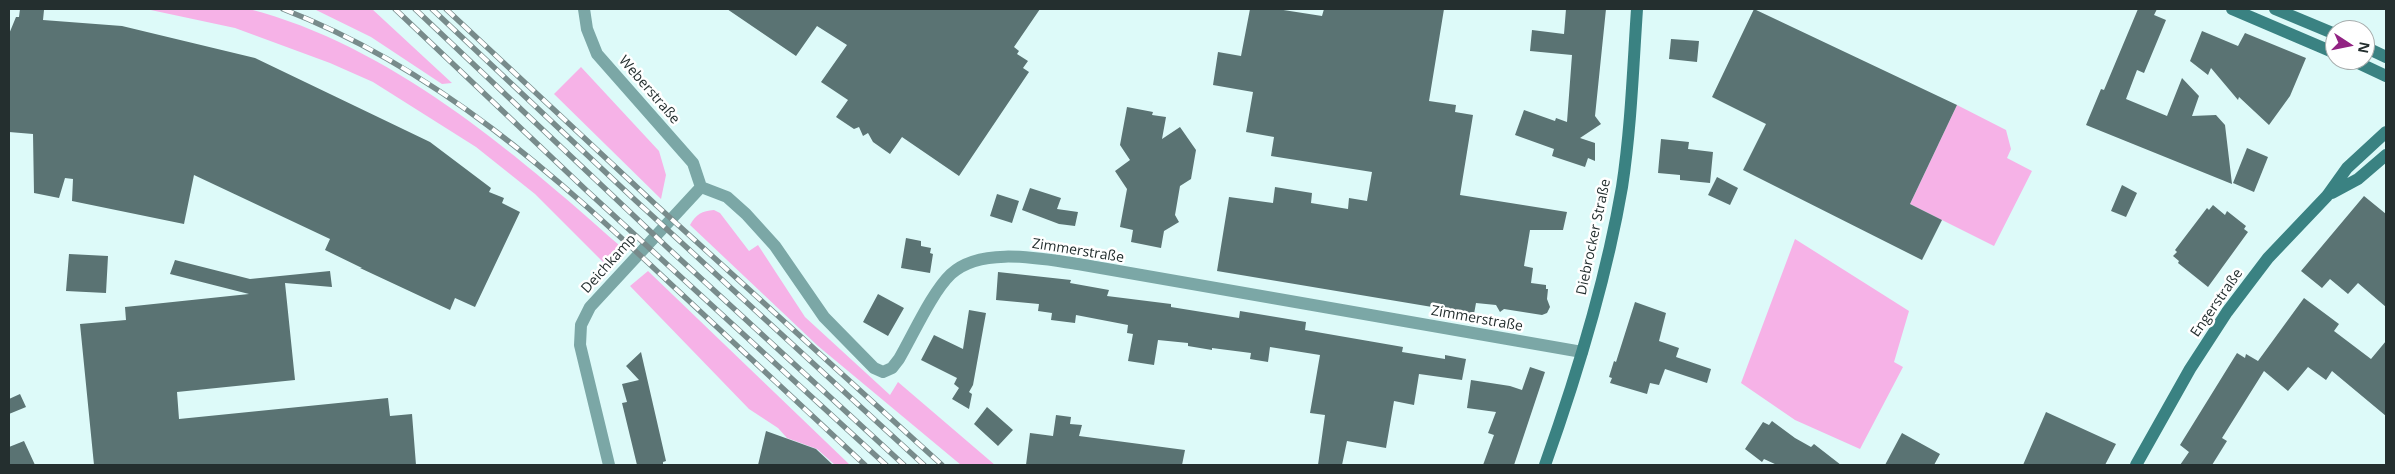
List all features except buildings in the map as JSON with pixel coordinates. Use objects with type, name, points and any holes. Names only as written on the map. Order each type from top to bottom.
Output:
[{"type":"main road","name":"Diebrocker Straße","points":[[1545,465],[1582,352],[1602,279],[1622,187],[1628,141],[1637,9]]},
{"type":"main road","points":[[2232,9],[2325,48]]},
{"type":"main road","points":[[2275,9],[2325,30]]},
{"type":"main road","points":[[2373,70],[2386,76]]},
{"type":"main road","name":"Engerstraße","points":[[2136,465],[2190,369],[2227,312],[2268,258],[2327,196],[2347,168],[2386,132]]},
{"type":"main road","name":"Engerstraße","points":[[2327,196],[2358,179],[2386,155]]},
{"type":"main road","name":"Engerstraße","points":[[2145,465],[2150,442]]},
{"type":"street","name":"Weberstraße","points":[[584,9],[587,30],[597,54],[693,163],[701,187]]},
{"type":"street","name":"Zimmerstraße","points":[[701,187],[727,197],[746,214],[775,246],[824,317],[874,368],[883,372],[892,368],[899,359],[942,285],[952,274],[964,265],[983,259],[1000,258],[1030,258],[1078,264],[1582,352]]},
{"type":"street","name":"Deichkamp","points":[[609,465],[580,345],[581,325],[590,307],[701,187]]},
{"type":"shaded area","points":[[146,9],[249,9],[301,26],[351,48],[400,75],[447,105],[536,174],[619,245],[606,265],[535,194],[476,147],[373,82],[330,63],[235,28]]},
{"type":"shaded area","points":[[314,9],[372,9],[452,83],[442,84],[371,37]]},
{"type":"shaded area","points":[[581,67],[659,151],[666,175],[661,199],[554,94]]},
{"type":"shaded area","points":[[1957,105],[2006,130],[2011,149],[2007,158],[2032,171],[1994,246],[1910,204]]},
{"type":"shaded area","points":[[714,210],[720,213],[749,251],[758,245],[805,317],[890,395],[898,382],[995,465],[961,465],[818,346],[690,225],[700,214]]},
{"type":"shaded area","points":[[1795,239],[1909,311],[1894,362],[1903,367],[1860,449],[1795,420],[1741,383]]},
{"type":"shaded area","points":[[648,271],[850,465],[835,465],[817,449],[787,438],[778,428],[749,409],[630,286]]},
{"type":"railway","points":[[283,9],[339,34],[393,62],[492,128],[539,166],[629,245],[865,465]]},
{"type":"railway","points":[[395,9],[586,190],[886,465]]},
{"type":"railway","points":[[415,9],[669,249],[904,465]]},
{"type":"railway","points":[[432,9],[635,200],[924,465]]},
{"type":"railway","points":[[446,9],[655,204],[942,465]]}]
